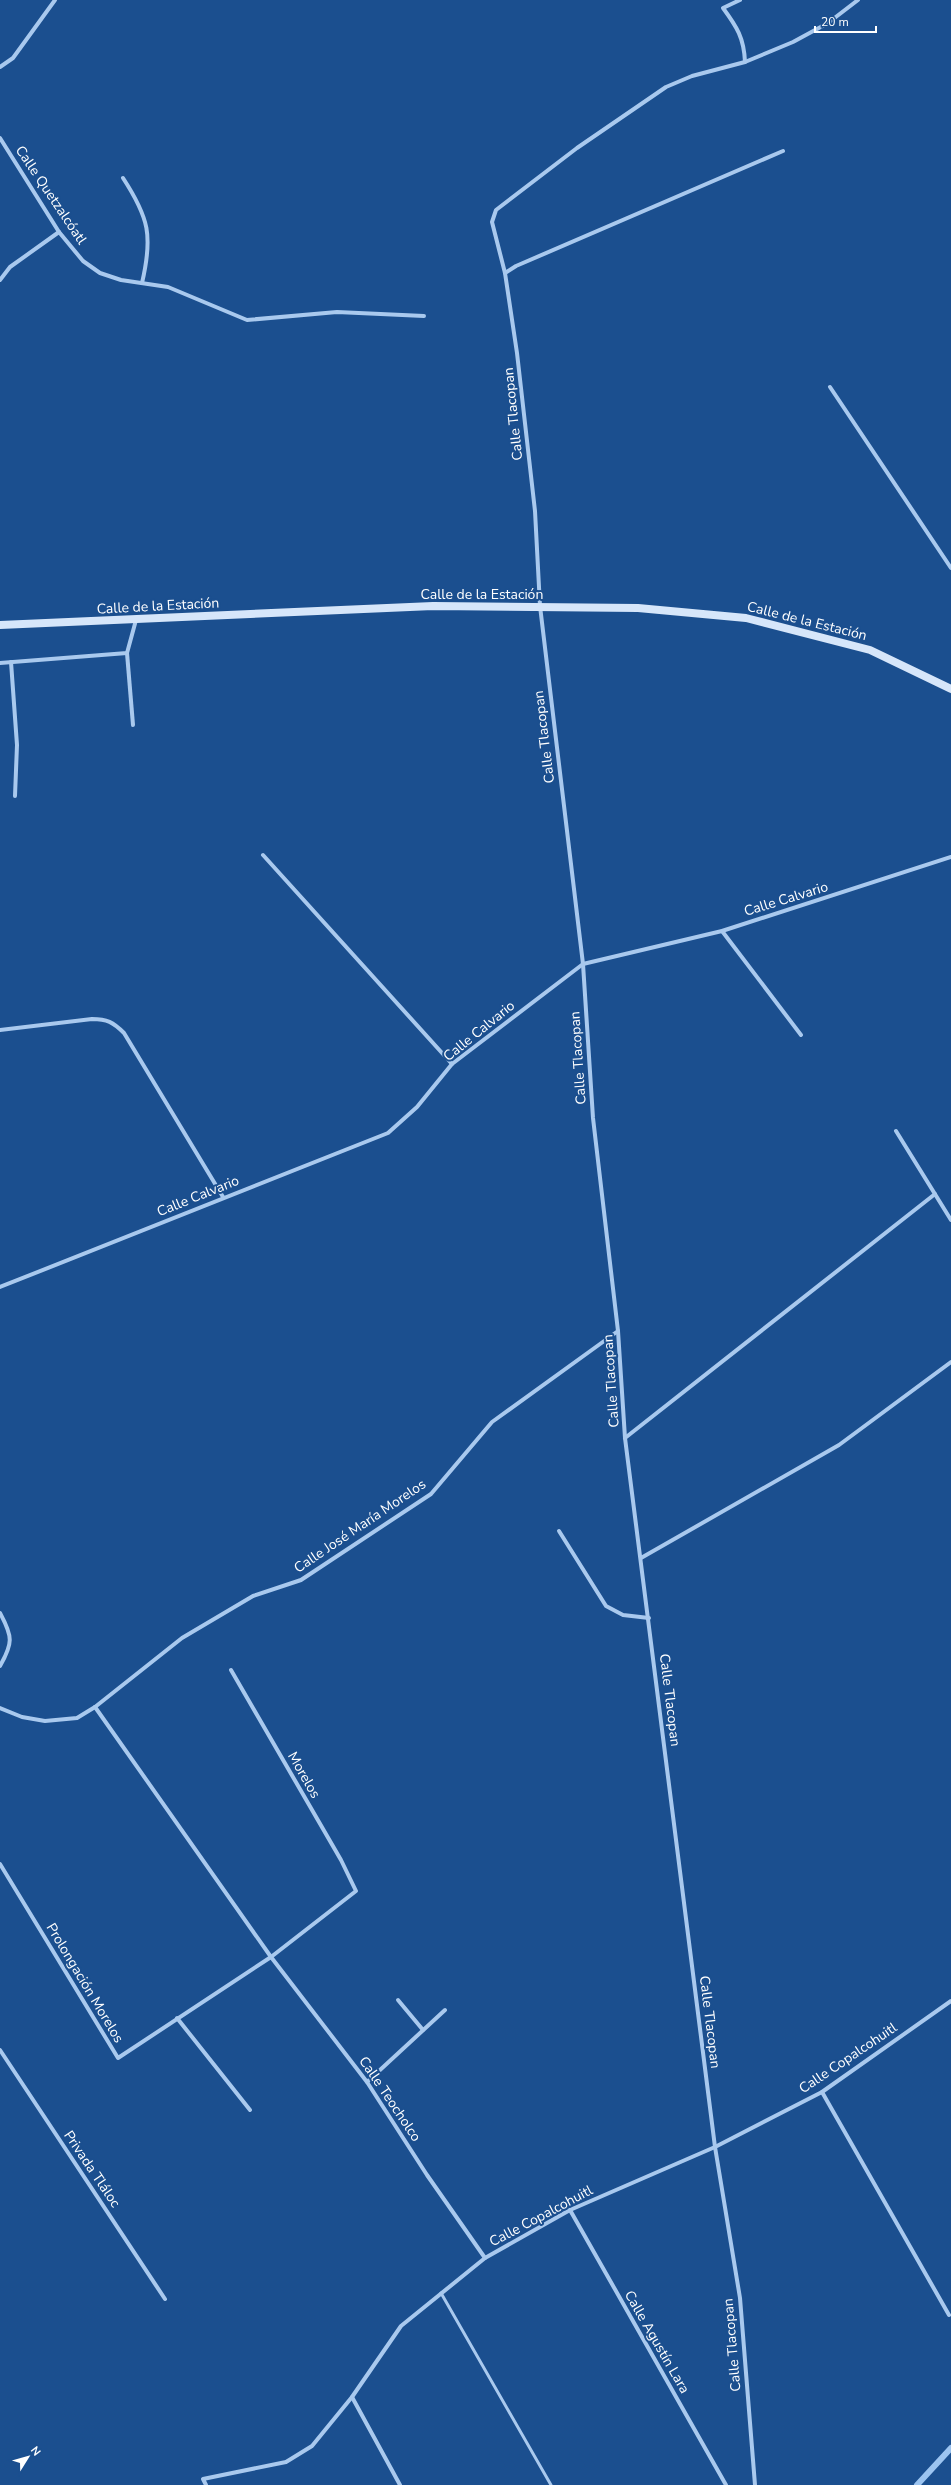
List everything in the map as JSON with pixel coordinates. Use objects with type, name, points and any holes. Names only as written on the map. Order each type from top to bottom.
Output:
[{"type":"street","points":[[0,67],[13,58],[55,0]]},
{"type":"street","points":[[740,0],[723,8],[736,26],[744,44],[745,62],[794,42],[828,23],[858,0]]},
{"type":"street","name":"Calle Tlacopan","points":[[745,62],[692,76],[666,87],[577,148],[496,210],[492,222],[505,273],[517,352],[535,511],[540,606],[583,964],[593,1118],[618,1330],[625,1438],[715,2147],[740,2298],[755,2485]]},
{"type":"street","name":"Calle Quetzalcóatl","points":[[0,138],[59,232],[83,261],[100,273],[121,280],[168,287],[247,320],[337,312],[424,316]]},
{"type":"street","points":[[505,273],[516,266],[783,152]]},
{"type":"street","points":[[123,178],[139,202],[146,225],[149,253],[142,282]]},
{"type":"street","points":[[0,280],[10,267],[59,232]]},
{"type":"street","points":[[830,387],[951,568]]},
{"type":"street","name":"Calle de la Estación","points":[[0,625],[433,606],[638,608],[746,618],[870,650],[951,689]]},
{"type":"street","points":[[133,725],[127,653],[136,620]]},
{"type":"street","points":[[0,663],[127,653]]},
{"type":"street","points":[[11,662],[17,745],[15,796]]},
{"type":"street","points":[[263,855],[452,1064]]},
{"type":"street","name":"Calle Calvario","points":[[0,1287],[223,1197],[356,1148],[388,1134],[418,1107],[452,1064],[583,964],[722,931],[951,857]]},
{"type":"street","points":[[722,931],[801,1035]]},
{"type":"street","points":[[0,1030],[92,1018],[106,1019],[115,1024],[124,1033],[223,1197]]},
{"type":"street","points":[[896,1131],[951,1220]]},
{"type":"street","points":[[625,1438],[935,1194]]},
{"type":"street","name":"Calle José María Morelos","points":[[0,1708],[22,1717],[44,1721],[77,1718],[95,1707],[182,1638],[253,1596],[301,1580],[431,1494],[492,1422],[618,1330]]},
{"type":"street","points":[[641,1558],[839,1445],[951,1362]]},
{"type":"street","points":[[559,1531],[606,1606],[623,1615],[649,1618]]},
{"type":"street","points":[[0,1613],[8,1627],[10,1647],[0,1666]]},
{"type":"street","name":"Morelos","points":[[231,1670],[341,1860],[356,1891]]},
{"type":"street","name":"Calle Teocholco","points":[[95,1707],[271,1957],[367,2082],[427,2175],[485,2258]]},
{"type":"street","name":"Prolongación Morelos","points":[[0,1864],[118,2058],[271,1957],[356,1891]]},
{"type":"street","points":[[398,2000],[423,2030]]},
{"type":"street","name":"Calle Copalcohuitl","points":[[206,2485],[203,2479],[286,2462],[312,2446],[352,2397],[401,2326],[485,2258],[570,2210],[715,2147],[822,2092],[951,2001]]},
{"type":"street","points":[[367,2082],[445,2010]]},
{"type":"street","points":[[177,2018],[250,2110]]},
{"type":"street","name":"Privada Tláloc","points":[[0,2050],[165,2299]]},
{"type":"street","points":[[822,2092],[949,2315]]},
{"type":"street","name":"Calle Agustín Lara","points":[[570,2210],[726,2485]]},
{"type":"street","points":[[352,2397],[400,2485]]},
{"type":"lane","points":[[441,2293],[551,2485]]},
{"type":"waterway","points":[[917,2485],[951,2448]]}]
